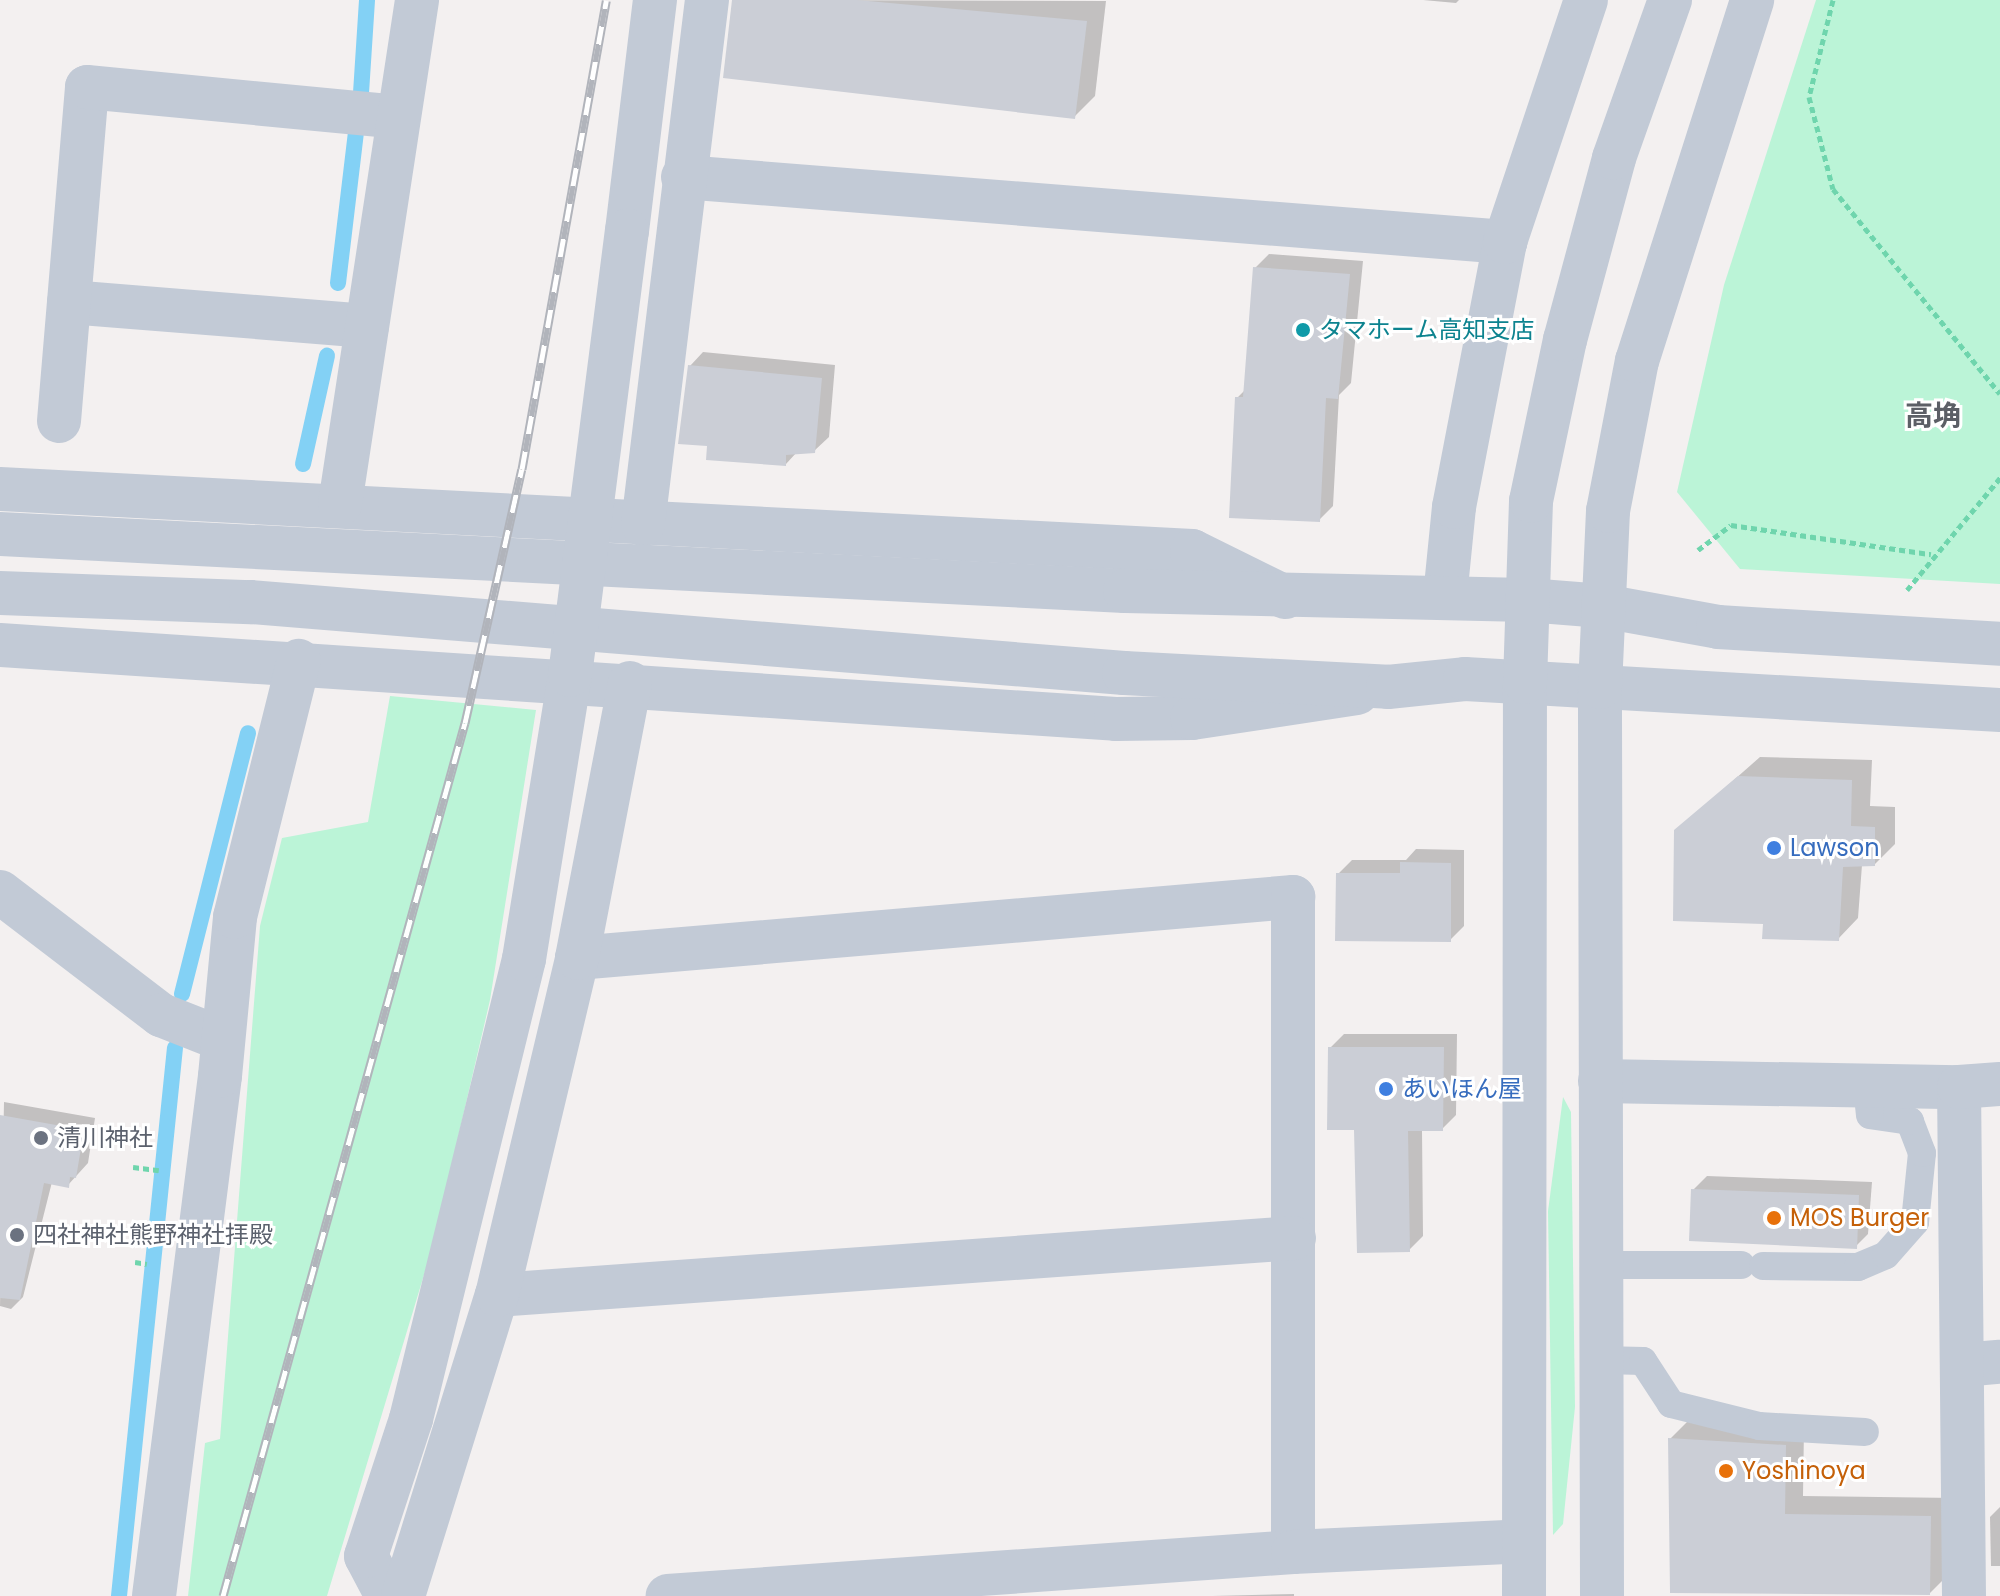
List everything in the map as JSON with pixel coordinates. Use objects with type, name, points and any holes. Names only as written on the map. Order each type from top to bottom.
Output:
[{"type":"street","points":[[340,504],[396,117],[417,0]]},
{"type":"street","points":[[387,1596],[366,1556],[411,1419],[524,959],[570,675],[655,0]]},
{"type":"street","points":[[643,524],[707,0]]},
{"type":"street","points":[[1445,597],[1454,507],[1505,242],[1586,0]]},
{"type":"street","points":[[1524,1596],[1525,682],[1531,501],[1565,340],[1614,158],[1670,0]]},
{"type":"street","points":[[1602,1596],[1604,1265],[1600,1081],[1600,687],[1608,511],[1637,361],[1752,0]]},
{"type":"street","points":[[59,421],[87,87],[396,117]]},
{"type":"street","points":[[683,177],[1505,242]]},
{"type":"street","points":[[69,302],[367,326]]},
{"type":"street","points":[[0,489],[340,504],[643,524],[1192,551],[1285,597]]},
{"type":"street","points":[[0,534],[1285,597],[1527,600],[1603,606],[1718,627],[2000,644]]},
{"type":"street","points":[[0,593],[251,602],[969,662],[1388,687]]},
{"type":"street","points":[[0,645],[299,661],[1116,719],[1192,718],[1388,687],[1465,679],[2000,710]]},
{"type":"street","points":[[154,1596],[235,917],[299,661]]},
{"type":"street","points":[[403,1596],[497,1295],[577,958],[630,683]]},
{"type":"street","points":[[0,892],[161,1015],[222,1039]]},
{"type":"street","points":[[577,958],[1293,897],[1293,1552]]},
{"type":"street","points":[[1600,1081],[1980,1086],[1981,1363],[1964,1596]]},
{"type":"street","points":[[497,1295],[1294,1238]]},
{"type":"street","points":[[668,1596],[1160,1580],[1293,1552],[1523,1541]]},
{"type":"lane","points":[[1604,1265],[1858,1267],[1886,1255],[1915,1222],[1922,1153],[1910,1121],[1870,1115],[1867,1085]]},
{"type":"lane","points":[[1602,1360],[1643,1361],[1671,1404],[1759,1426],[1865,1432]]},
{"type":"path","points":[[1833,0],[1809,97],[1833,189],[2000,394]]},
{"type":"path","points":[[1906,591],[1931,554],[2000,478]]},
{"type":"path","points":[[1698,550],[1731,525],[1931,554]]},
{"type":"green space","points":[[1816,0],[2000,0],[2000,584],[1740,569],[1677,492],[1724,285]]},
{"type":"green space","points":[[390,696],[536,710],[490,1000],[433,1245],[327,1596],[188,1596],[205,1443],[220,1439],[260,926],[282,838],[368,822]]},
{"type":"green space","points":[[1563,1097],[1571,1112],[1575,1407],[1563,1524],[1553,1535],[1548,1211]]},
{"type":"building","points":[[732,0],[857,0],[1087,21],[1075,119],[723,78]]},
{"type":"building","points":[[1253,267],[1350,274],[1338,399],[1326,398],[1320,522],[1229,518],[1235,397],[1243,397]]},
{"type":"building","points":[[688,365],[822,378],[815,453],[786,455],[786,466],[706,460],[707,446],[678,444]]},
{"type":"building","name":"Lawson","points":[[1738,776],[1852,780],[1851,826],[1875,827],[1875,866],[1843,867],[1839,941],[1762,939],[1763,924],[1673,921],[1674,830]]},
{"type":"building","points":[[1400,862],[1451,863],[1451,942],[1335,941],[1336,873],[1400,873]]},
{"type":"building","points":[[1328,1047],[1444,1047],[1443,1131],[1408,1131],[1410,1252],[1357,1253],[1354,1130],[1327,1130]]},
{"type":"building","points":[[0,1115],[84,1130],[76,1178],[70,1177],[69,1188],[44,1183],[20,1300],[0,1298]]},
{"type":"building","name":"MOS Burger","points":[[1691,1189],[1859,1195],[1857,1249],[1689,1241]]},
{"type":"building","points":[[1668,1438],[1786,1445],[1785,1514],[1931,1516],[1930,1595],[1670,1593]]},
{"type":"waterway","points":[[361,93],[367,0]]},
{"type":"waterway","points":[[338,283],[356,133]]},
{"type":"waterway","points":[[303,464],[327,356]]},
{"type":"waterway","points":[[182,994],[248,733]]},
{"type":"waterway","points":[[119,1596],[175,1048]]},
{"type":"railway","points":[[223,1596],[465,723],[522,469],[606,0]]},
{"type":"place","name":"タマホーム高知支店","points":[[1303,330]]},
{"type":"place","name":"Lawson","points":[[1774,848]]},
{"type":"place","name":"あいほん屋","points":[[1386,1089]]},
{"type":"place","name":"清川神社","points":[[41,1138]]},
{"type":"place","name":"MOS Burger","points":[[1774,1218]]},
{"type":"place","name":"四社神社熊野神社拝殿","points":[[17,1235]]},
{"type":"place","name":"Yoshinoya","points":[[1726,1471]]},
{"type":"district","name":"高埆","points":[[1933,416]]}]
